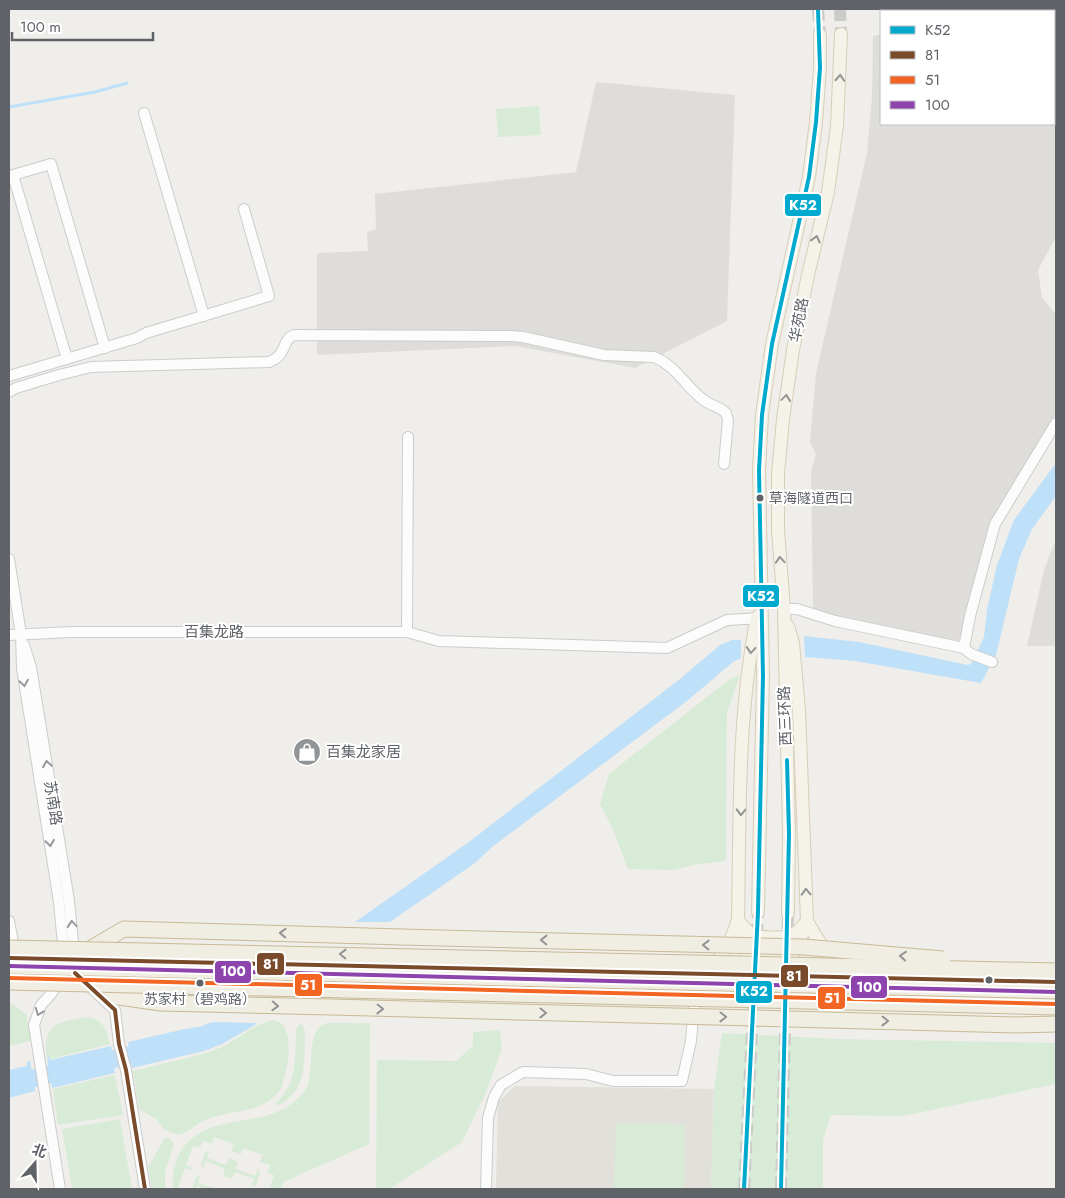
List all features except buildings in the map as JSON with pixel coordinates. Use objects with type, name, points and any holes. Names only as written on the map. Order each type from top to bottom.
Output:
[{"type":"highway","points":[[70,965],[124,929],[804,947],[1056,970]]},
{"type":"highway","points":[[10,951],[1056,970]]},
{"type":"highway","points":[[10,951],[70,965],[695,989],[1056,998]]},
{"type":"highway","points":[[70,965],[119,998],[161,1003],[1016,1025],[1056,1024]]},
{"type":"highway","points":[[9,972],[70,965],[706,974],[1056,982]]},
{"type":"highway","points":[[9,982],[1056,1007]]},
{"type":"main road","name":"华苑路","points":[[759,618],[762,585],[759,470],[762,415],[772,344],[809,178],[816,122],[820,68],[820,34]]},
{"type":"main road","name":"华苑路","points":[[784,609],[778,530],[778,474],[783,419],[793,350],[808,275],[828,192],[837,126],[841,34]]},
{"type":"main road","name":"西三环路","points":[[784,609],[789,834],[788,913]]},
{"type":"main road","points":[[759,618],[751,643],[743,712],[738,920],[742,940],[749,958],[771,991],[791,961],[801,941],[807,921],[799,710],[792,643],[784,609]]},
{"type":"main road","name":"西三环路","points":[[758,912],[763,676],[759,618]]},
{"type":"main road","points":[[738,920],[744,929],[752,934],[781,937],[799,931],[807,921]]},
{"type":"main road","points":[[706,974],[721,958],[738,920]]},
{"type":"main road","points":[[807,921],[831,959],[851,977]]},
{"type":"street","points":[[144,113],[204,316]]},
{"type":"street","points":[[68,359],[13,175],[51,164],[106,348]]},
{"type":"street","points":[[9,376],[106,348],[137,338],[146,333],[269,296],[244,209]]},
{"type":"street","points":[[9,392],[50,377],[91,367],[269,362],[280,357],[288,339],[294,335],[523,337],[604,355],[654,357],[662,360],[671,366],[705,401],[726,413],[728,420],[724,464]]},
{"type":"street","points":[[967,651],[970,616],[996,524],[1056,423]]},
{"type":"street","points":[[407,632],[408,437]]},
{"type":"street","name":"苏南路","points":[[9,559],[21,634],[35,686],[69,900],[70,965]]},
{"type":"street","points":[[784,609],[797,610],[835,621],[967,651],[992,662]]},
{"type":"street","name":"百集龙路","points":[[21,634],[91,632],[407,632],[439,641],[667,648],[727,620],[759,618]]},
{"type":"street","points":[[9,635],[21,634]]},
{"type":"street","points":[[9,921],[10,951]]},
{"type":"street","points":[[60,1189],[34,1025],[41,1005],[51,994],[70,965],[116,1010],[119,1044],[126,1070],[145,1189]]},
{"type":"street","points":[[486,1189],[488,1118],[494,1097],[501,1085],[523,1072],[586,1074],[613,1081],[682,1080],[691,1041],[695,989]]},
{"type":"shaded area","points":[[1055,18],[1056,237],[1038,270],[1042,298],[1056,314],[1056,422],[997,521],[965,640],[948,642],[813,611],[811,471],[816,454],[810,442],[816,373],[867,153],[872,97],[873,36],[880,34],[880,125],[1055,125]]},
{"type":"shaded area","points":[[596,82],[735,95],[727,321],[635,368],[515,346],[317,355],[317,253],[368,251],[367,232],[376,229],[375,194],[576,172]]},
{"type":"shaded area","points":[[1056,539],[1056,646],[1027,646],[1044,570]]},
{"type":"shaded area","points":[[515,1086],[714,1089],[711,1189],[496,1189],[498,1102]]},
{"type":"green space","points":[[539,106],[541,135],[498,137],[496,109]]},
{"type":"green space","points":[[740,675],[727,713],[726,861],[672,870],[628,869],[613,829],[600,804],[609,774],[730,679]]},
{"type":"green space","points":[[9,1002],[26,1014],[31,1041],[9,1046]]},
{"type":"green space","points":[[87,1017],[101,1023],[110,1044],[50,1059],[49,1056],[47,1057],[47,1037],[55,1026]]},
{"type":"green space","points":[[273,1020],[281,1023],[285,1029],[289,1048],[283,1085],[276,1095],[267,1102],[249,1110],[207,1119],[179,1135],[165,1130],[156,1119],[139,1109],[133,1071],[189,1058],[222,1047],[253,1028]]},
{"type":"green space","points":[[327,1023],[370,1023],[369,1144],[284,1182],[280,1189],[270,1187],[274,1175],[267,1173],[270,1165],[260,1162],[263,1155],[243,1148],[241,1154],[231,1151],[234,1144],[214,1137],[212,1144],[203,1141],[200,1148],[193,1146],[186,1165],[193,1168],[192,1170],[185,1168],[178,1187],[183,1189],[173,1189],[173,1176],[177,1158],[187,1143],[198,1134],[223,1124],[275,1113],[287,1107],[302,1094],[309,1081],[315,1033]]},
{"type":"green space","points":[[302,1024],[305,1031],[304,1064],[299,1084],[287,1100],[277,1106],[276,1103],[283,1095],[292,1078],[296,1030]]},
{"type":"green space","points":[[500,1030],[502,1048],[487,1090],[462,1142],[389,1189],[376,1189],[377,1060],[456,1061],[473,1046],[473,1032]]},
{"type":"green space","points":[[722,1033],[836,1039],[1056,1043],[1056,1084],[903,1116],[831,1115],[823,1139],[823,1189],[711,1189],[714,1089]]},
{"type":"green space","points":[[115,1075],[123,1115],[58,1125],[53,1089]]},
{"type":"green space","points":[[120,1119],[132,1189],[72,1189],[62,1129]]},
{"type":"green space","points":[[616,1123],[685,1125],[684,1189],[614,1189]]},
{"type":"green space","points":[[165,1138],[170,1138],[174,1145],[165,1171],[165,1189],[152,1189],[148,1167]]},
{"type":"green space","points":[[209,1151],[207,1158],[226,1165],[229,1158],[238,1162],[236,1169],[255,1176],[258,1169],[260,1173],[256,1185],[251,1186],[254,1179],[235,1172],[232,1179],[223,1176],[225,1169],[206,1161],[203,1168],[201,1165],[205,1152]]},
{"type":"green space","points":[[200,1176],[198,1183],[216,1189],[205,1189],[197,1186],[195,1189],[192,1189],[196,1177]]},
{"type":"water","points":[[1056,463],[1056,496],[1032,529],[1019,559],[996,655],[981,683],[855,661],[805,657],[804,636],[859,642],[968,665],[971,664],[984,637],[987,610],[997,565],[1014,520]]},
{"type":"water","points":[[732,640],[741,640],[741,658],[733,662],[687,701],[492,847],[475,863],[390,922],[355,922],[469,842],[680,679],[720,645]]},
{"type":"water","points":[[214,1022],[256,1023],[222,1044],[204,1051],[132,1068],[128,1042],[204,1026]]},
{"type":"water","points":[[111,1046],[115,1073],[52,1088],[47,1057],[49,1056],[50,1060]]},
{"type":"water","points":[[30,1061],[35,1091],[9,1098],[9,1070],[27,1066],[27,1062]]},
{"type":"waterway","points":[[9,107],[95,92],[127,83]]},
{"type":"waterway","points":[[9,1084],[152,1050]]},
{"type":"tunnel","points":[[818,9],[820,35]]},
{"type":"tunnel","points":[[840,9],[841,34]]},
{"type":"tunnel","points":[[755,972],[758,912]]},
{"type":"tunnel","points":[[787,947],[788,913]]},
{"type":"tunnel","points":[[744,1189],[754,992]]},
{"type":"tunnel","points":[[781,1189],[786,992]]},
{"type":"transit line","name":"K52","points":[[744,1189],[758,912],[763,676],[759,470],[762,415],[772,344],[809,177],[820,68],[818,9]]},
{"type":"transit line","name":"K52","points":[[781,1189],[789,834],[787,760]]},
{"type":"transit line","name":"81","points":[[9,958],[1056,982]]},
{"type":"transit line","name":"100","points":[[9,966],[1056,992]]},
{"type":"transit line","name":"81","points":[[75,973],[115,1010],[119,1044],[126,1070],[145,1189]]},
{"type":"transit line","name":"51","points":[[9,978],[1056,1004]]},
{"type":"place","name":"草海隧道西口","points":[[760,498]]},
{"type":"place","name":"百集龙家居","points":[[307,752]]},
{"type":"place","name":"苏家村（碧鸡路）","points":[[200,983]]}]
